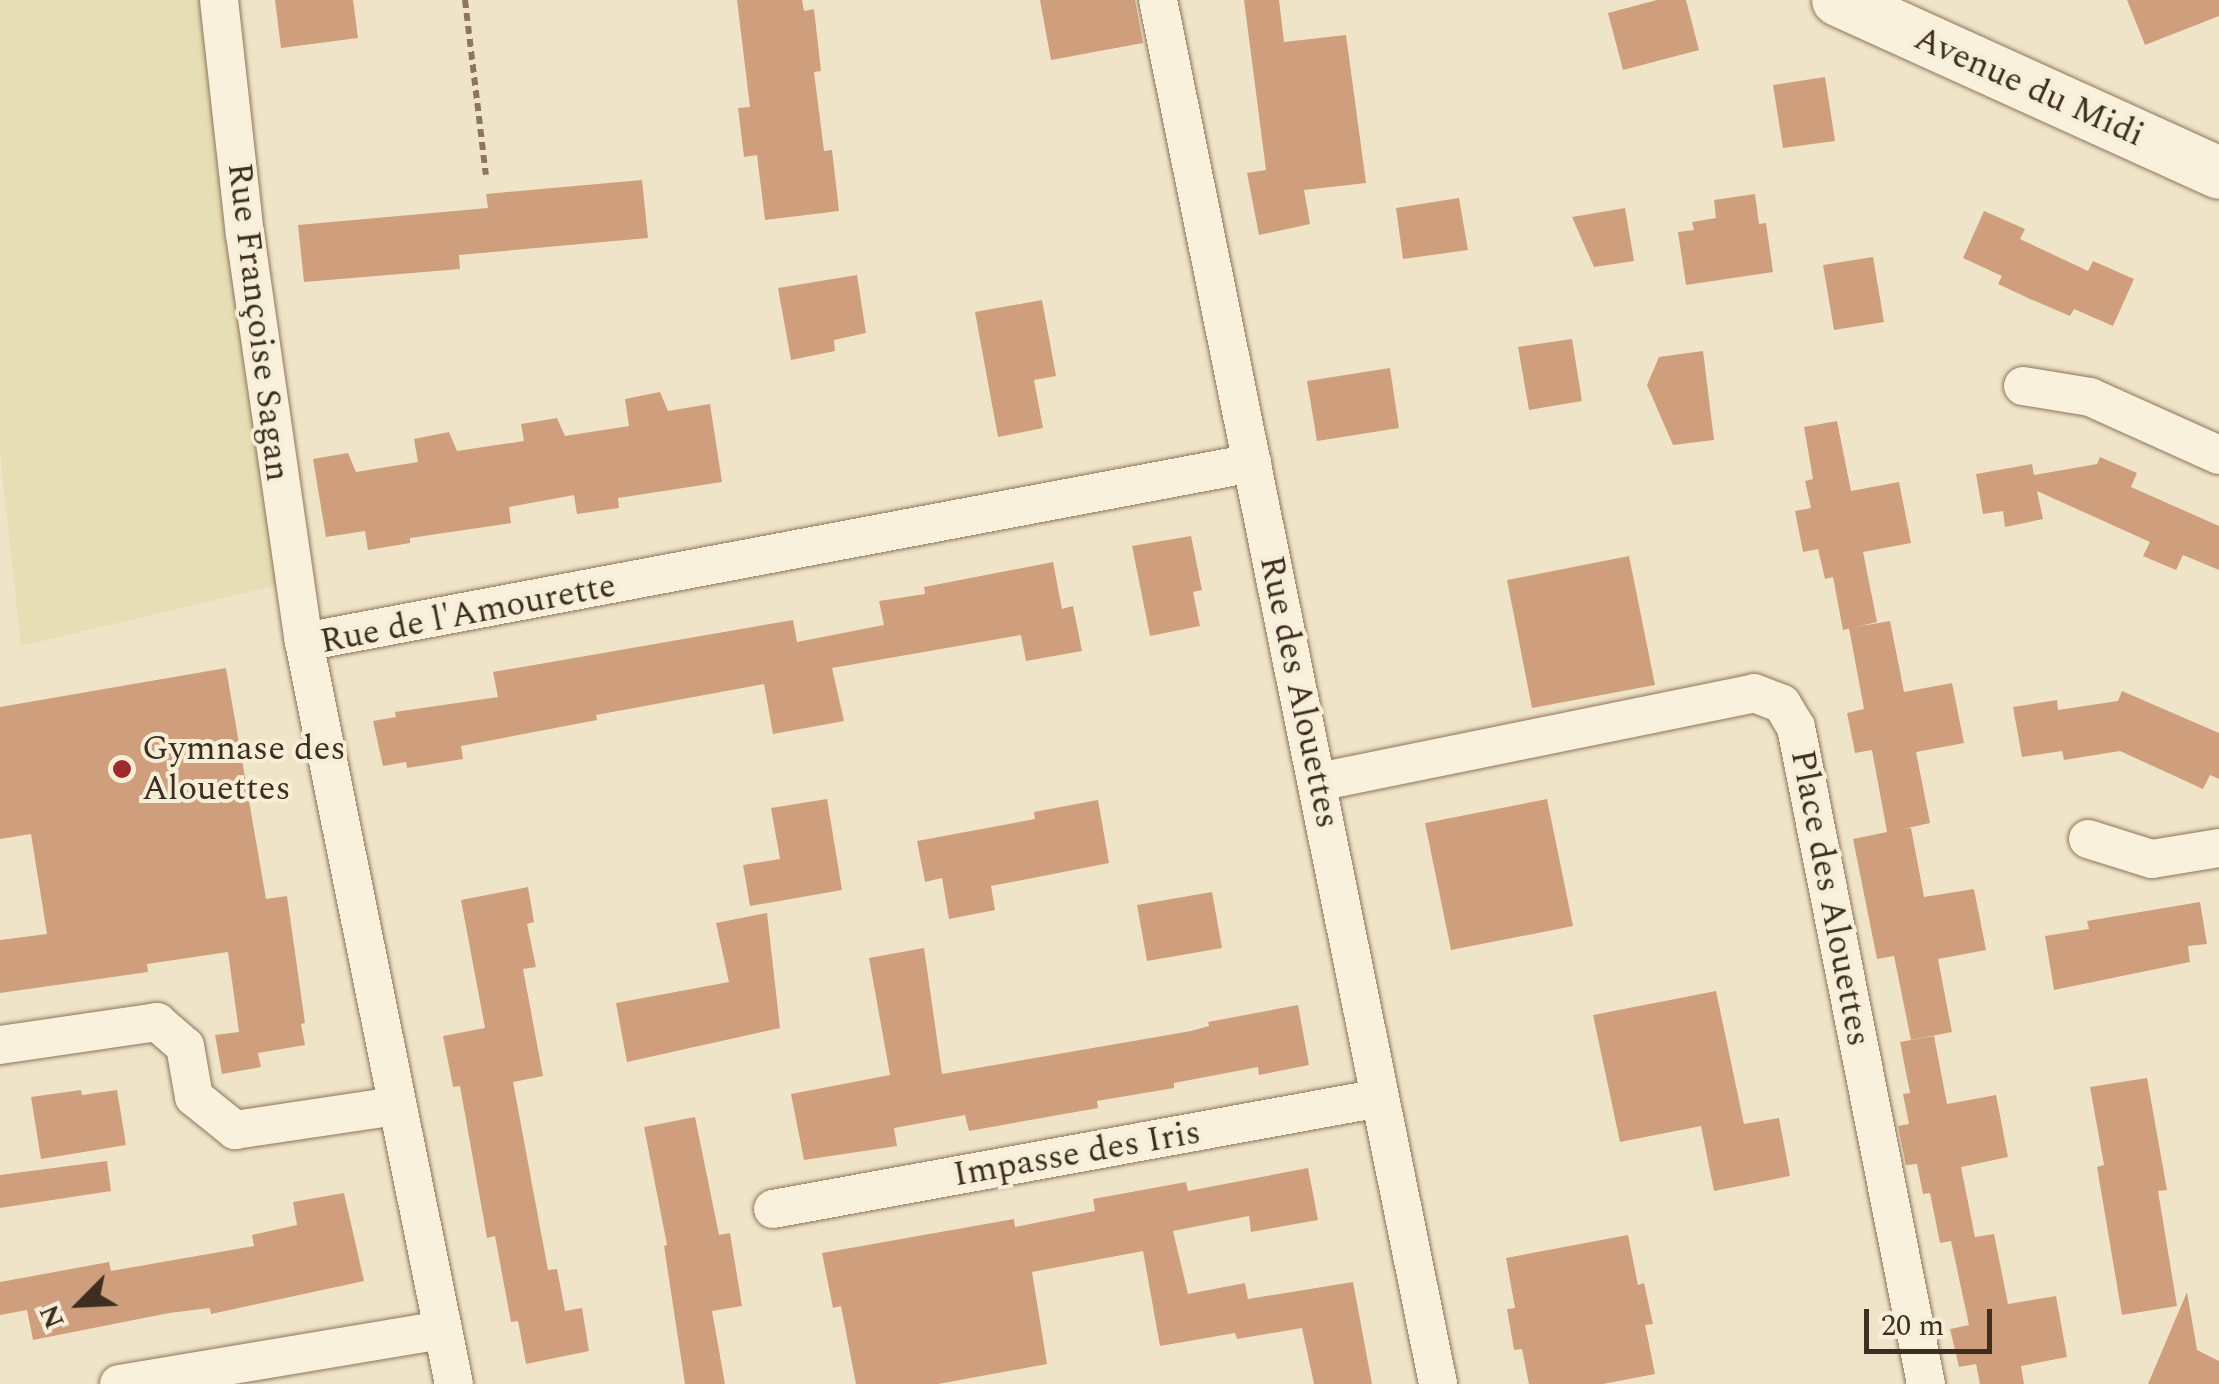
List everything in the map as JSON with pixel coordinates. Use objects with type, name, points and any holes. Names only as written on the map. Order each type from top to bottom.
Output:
[{"type":"street","name":"Rue Françoise Sagan","points":[[219,0],[248,253],[304,642]]},
{"type":"street","name":"Rue des Alouettes","points":[[1158,0],[1438,1384]]},
{"type":"street","name":"Avenue du Midi","points":[[1838,0],[2219,173]]},
{"type":"street","points":[[2023,386],[2090,397],[2219,455]]},
{"type":"street","name":"Rue de l'Amourette","points":[[454,1384],[304,642],[1252,463]]},
{"type":"street","name":"Place des Alouettes","points":[[1318,782],[1754,693],[1782,704],[1796,728],[1926,1384]]},
{"type":"street","points":[[2088,839],[2152,860],[2219,848]]},
{"type":"street","points":[[0,1045],[156,1022],[185,1046],[194,1098],[235,1130],[396,1106]]},
{"type":"street","name":"Impasse des Iris","points":[[773,1209],[1380,1098]]},
{"type":"street","points":[[119,1384],[444,1330]]},
{"type":"path","points":[[465,0],[486,174]]},
{"type":"shaded area","points":[[0,0],[204,0],[287,583],[21,646],[0,452]]},
{"type":"building","points":[[275,0],[353,0],[358,38],[281,48]]},
{"type":"building","points":[[737,0],[802,0],[804,11],[814,9],[821,71],[814,72],[824,151],[832,150],[839,211],[765,220],[757,155],[744,157],[738,108],[750,107]]},
{"type":"building","points":[[1040,0],[1135,0],[1143,43],[1051,60]]},
{"type":"building","points":[[1244,0],[1279,0],[1284,42],[1346,35],[1366,183],[1304,190],[1310,224],[1259,235],[1247,173],[1266,170]]},
{"type":"building","points":[[1657,0],[1686,0],[1699,50],[1623,70],[1608,13]]},
{"type":"building","points":[[2127,0],[2219,0],[2219,16],[2145,45]]},
{"type":"building","points":[[1825,77],[1835,141],[1783,148],[1773,85]]},
{"type":"building","points":[[642,180],[648,238],[459,255],[460,269],[304,282],[298,225],[488,208],[486,194]]},
{"type":"building","points":[[1755,194],[1759,224],[1766,223],[1773,272],[1686,285],[1678,232],[1694,230],[1692,222],[1716,218],[1714,200]]},
{"type":"building","points":[[1459,198],[1468,250],[1403,259],[1396,208]]},
{"type":"building","points":[[1625,208],[1634,261],[1594,267],[1572,217]]},
{"type":"building","points":[[1984,211],[2025,229],[2020,239],[2088,271],[2093,261],[2134,279],[2113,326],[2074,309],[2070,316],[2030,299],[1998,284],[2002,276],[1963,258]]},
{"type":"building","points":[[1873,257],[1884,322],[1834,330],[1823,265]]},
{"type":"building","points":[[857,275],[866,333],[834,340],[835,351],[791,360],[778,288]]},
{"type":"building","points":[[1042,300],[1056,376],[1034,380],[1043,428],[998,437],[975,312]]},
{"type":"building","points":[[1572,339],[1582,401],[1529,410],[1518,347]]},
{"type":"building","points":[[1703,351],[1714,440],[1673,445],[1647,385],[1659,357]]},
{"type":"building","points":[[1390,368],[1399,428],[1317,441],[1307,381]]},
{"type":"building","points":[[660,392],[668,411],[710,404],[722,482],[618,498],[619,508],[577,514],[574,495],[509,507],[511,523],[410,538],[410,543],[368,550],[365,531],[326,537],[313,459],[348,453],[356,472],[418,462],[414,439],[449,432],[457,451],[524,441],[521,424],[557,418],[565,436],[629,426],[625,399]]},
{"type":"building","points":[[1837,421],[1851,491],[1899,482],[1911,543],[1863,552],[1877,622],[1843,630],[1833,577],[1825,579],[1818,549],[1803,552],[1795,511],[1811,508],[1805,481],[1813,479],[1804,427]]},
{"type":"building","points":[[2100,457],[2137,473],[2131,487],[2219,526],[2219,570],[2183,555],[2176,570],[2143,556],[2150,542],[2037,491],[2043,519],[2005,527],[2003,511],[1983,514],[1976,474],[2032,464],[2034,475],[2097,464]]},
{"type":"building","points":[[1191,536],[1202,590],[1193,592],[1200,626],[1150,636],[1132,546]]},
{"type":"building","points":[[1629,556],[1655,685],[1532,708],[1507,580]]},
{"type":"building","points":[[1053,562],[1062,609],[1073,606],[1082,651],[1026,661],[1021,635],[832,668],[844,721],[773,734],[764,684],[596,715],[597,720],[461,746],[463,759],[407,768],[406,762],[383,766],[373,721],[396,717],[395,712],[498,697],[493,672],[793,620],[797,642],[884,625],[879,601],[925,594],[924,587]]},
{"type":"building","points":[[1890,621],[1904,692],[1952,683],[1964,743],[1916,752],[1930,823],[1903,829],[1911,828],[1924,897],[1974,889],[1986,950],[1938,959],[1952,1032],[1911,1040],[1894,956],[1877,959],[1853,839],[1887,832],[1872,750],[1855,753],[1847,713],[1864,709],[1849,628]]},
{"type":"building","points":[[226,668],[266,899],[287,896],[305,1045],[258,1053],[261,1067],[222,1074],[215,1035],[239,1032],[228,952],[147,964],[148,972],[0,993],[0,940],[47,934],[31,834],[0,839],[0,707]]},
{"type":"building","points":[[2122,691],[2219,733],[2219,779],[2210,775],[2203,789],[2120,751],[2064,760],[2062,751],[2022,757],[2013,707],[2057,700],[2058,710],[2118,701]]},
{"type":"building","points":[[827,799],[842,890],[750,906],[743,865],[780,859],[771,808]]},
{"type":"building","points":[[1547,799],[1573,926],[1451,950],[1425,823]]},
{"type":"building","points":[[1098,800],[1109,863],[991,886],[995,910],[949,919],[942,878],[925,882],[917,841],[1035,819],[1034,812]]},
{"type":"building","points":[[528,887],[534,922],[527,924],[536,967],[523,969],[543,1076],[513,1082],[548,1270],[557,1269],[565,1311],[582,1308],[589,1351],[526,1364],[518,1321],[511,1322],[495,1236],[487,1238],[460,1086],[453,1087],[443,1036],[485,1028],[461,900]]},
{"type":"building","points":[[1212,892],[1222,948],[1147,961],[1137,905]]},
{"type":"building","points":[[2200,902],[2207,944],[2188,946],[2190,962],[2054,990],[2045,936],[2089,929],[2087,921]]},
{"type":"building","points":[[767,913],[780,1028],[627,1062],[616,1003],[729,982],[716,923]]},
{"type":"building","points":[[924,948],[942,1074],[1191,1031],[1209,1026],[1208,1022],[1298,1005],[1309,1065],[1259,1075],[1258,1067],[1174,1083],[1174,1088],[1097,1101],[1098,1108],[969,1131],[965,1115],[894,1128],[897,1146],[804,1160],[791,1094],[890,1075],[869,958]]},
{"type":"building","points":[[1716,991],[1744,1124],[1779,1118],[1790,1176],[1714,1191],[1701,1126],[1620,1142],[1593,1015]]},
{"type":"building","points":[[1934,1036],[1947,1104],[1996,1095],[2008,1157],[1961,1167],[1975,1237],[1969,1238],[1994,1234],[2008,1304],[2056,1296],[2067,1357],[2021,1366],[2024,1384],[1980,1384],[1976,1364],[1959,1367],[1950,1329],[1969,1325],[1951,1241],[1940,1243],[1930,1193],[1923,1194],[1917,1164],[1906,1165],[1898,1126],[1909,1124],[1903,1094],[1910,1093],[1900,1042]]},
{"type":"building","points":[[2147,1078],[2167,1190],[2158,1191],[2177,1306],[2122,1315],[2097,1167],[2104,1165],[2090,1087]]},
{"type":"building","points":[[81,1090],[82,1095],[117,1090],[126,1145],[41,1159],[31,1097]]},
{"type":"building","points":[[695,1117],[719,1235],[730,1233],[742,1306],[712,1311],[725,1384],[685,1384],[664,1246],[667,1245],[644,1127]]},
{"type":"building","points":[[107,1161],[111,1191],[0,1208],[0,1175]]},
{"type":"building","points":[[1308,1168],[1318,1220],[1251,1232],[1249,1216],[1173,1231],[1188,1294],[1245,1283],[1248,1299],[1353,1282],[1372,1384],[1314,1384],[1302,1328],[1237,1339],[1235,1333],[1160,1346],[1143,1251],[1032,1272],[1047,1364],[938,1384],[856,1384],[841,1306],[833,1308],[822,1253],[1014,1219],[1015,1227],[1095,1211],[1093,1199],[1186,1182],[1188,1191]]},
{"type":"building","points":[[344,1193],[364,1281],[211,1314],[210,1308],[169,1313],[33,1340],[27,1310],[0,1315],[0,1282],[109,1262],[111,1271],[254,1246],[252,1235],[297,1225],[293,1202]]},
{"type":"building","points":[[1628,1235],[1638,1285],[1644,1283],[1653,1324],[1645,1325],[1655,1374],[1603,1384],[1529,1384],[1522,1349],[1514,1350],[1507,1309],[1515,1308],[1506,1258]]},
{"type":"building","points":[[2187,1292],[2197,1350],[2219,1361],[2219,1384],[2148,1384]]},
{"type":"place","name":"Gymnase des Alouettes","points":[[122,769]]}]
